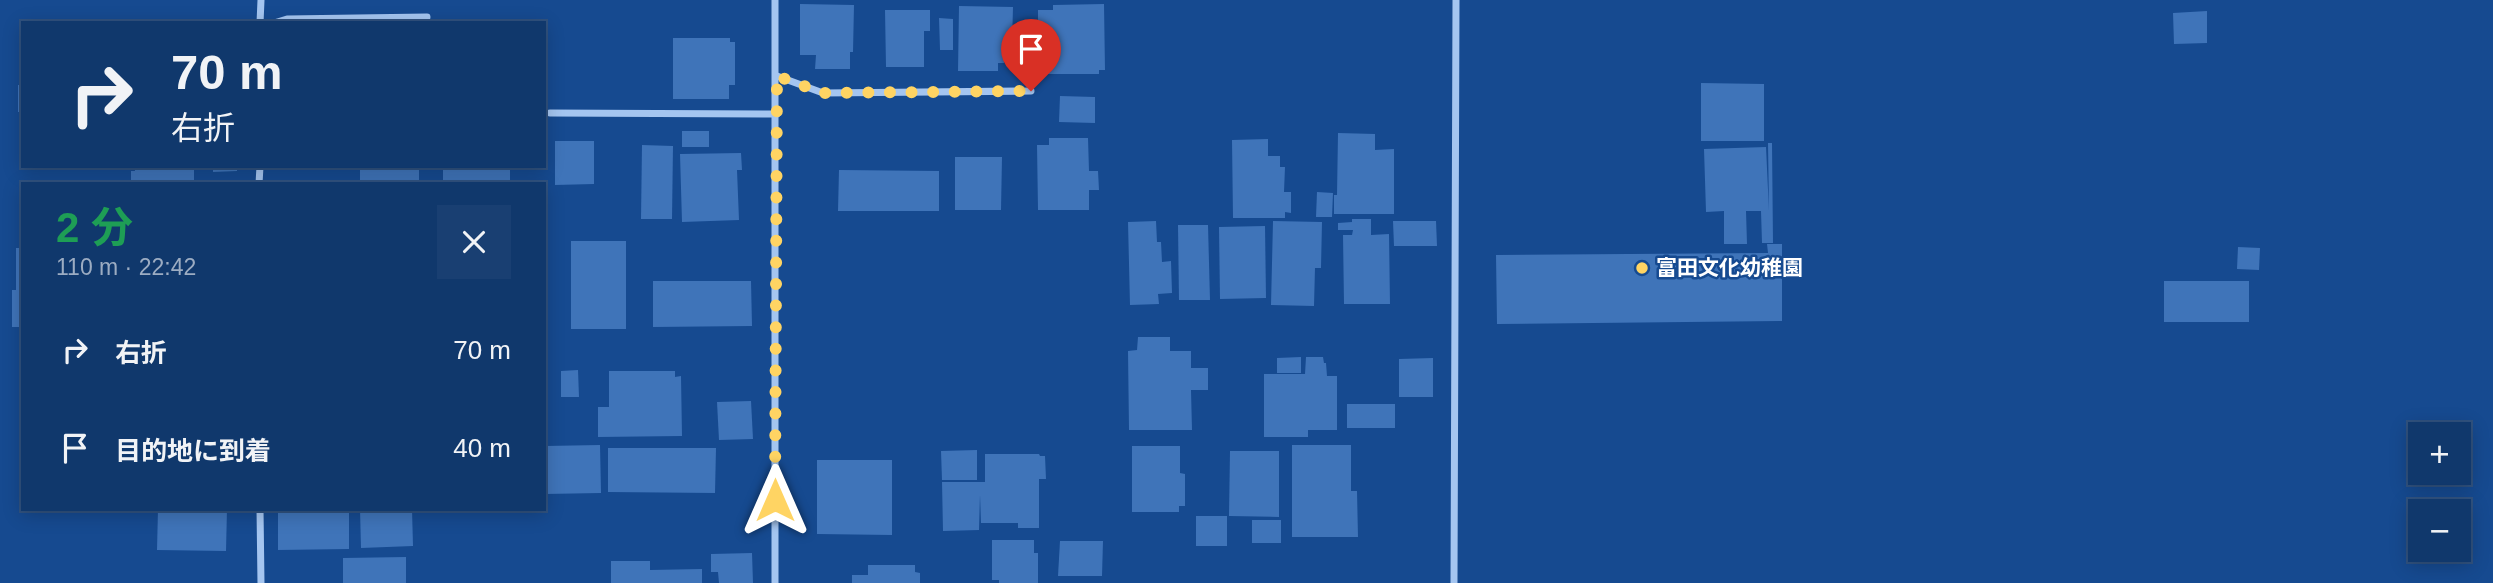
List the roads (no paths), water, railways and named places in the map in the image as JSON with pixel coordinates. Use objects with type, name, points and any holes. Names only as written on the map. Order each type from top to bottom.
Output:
[{"type":"street","points":[[260,21],[261,0]]},
{"type":"street","points":[[775,0],[775,583]]},
{"type":"street","points":[[1454,583],[1456,0]]},
{"type":"street","points":[[280,21],[427,17]]},
{"type":"street","points":[[777,76],[823,93],[1031,91]]},
{"type":"street","points":[[550,113],[777,114]]},
{"type":"street","points":[[260,511],[261,583]]},
{"type":"place","name":"富田文化幼稚園","points":[[1642,268]]}]
